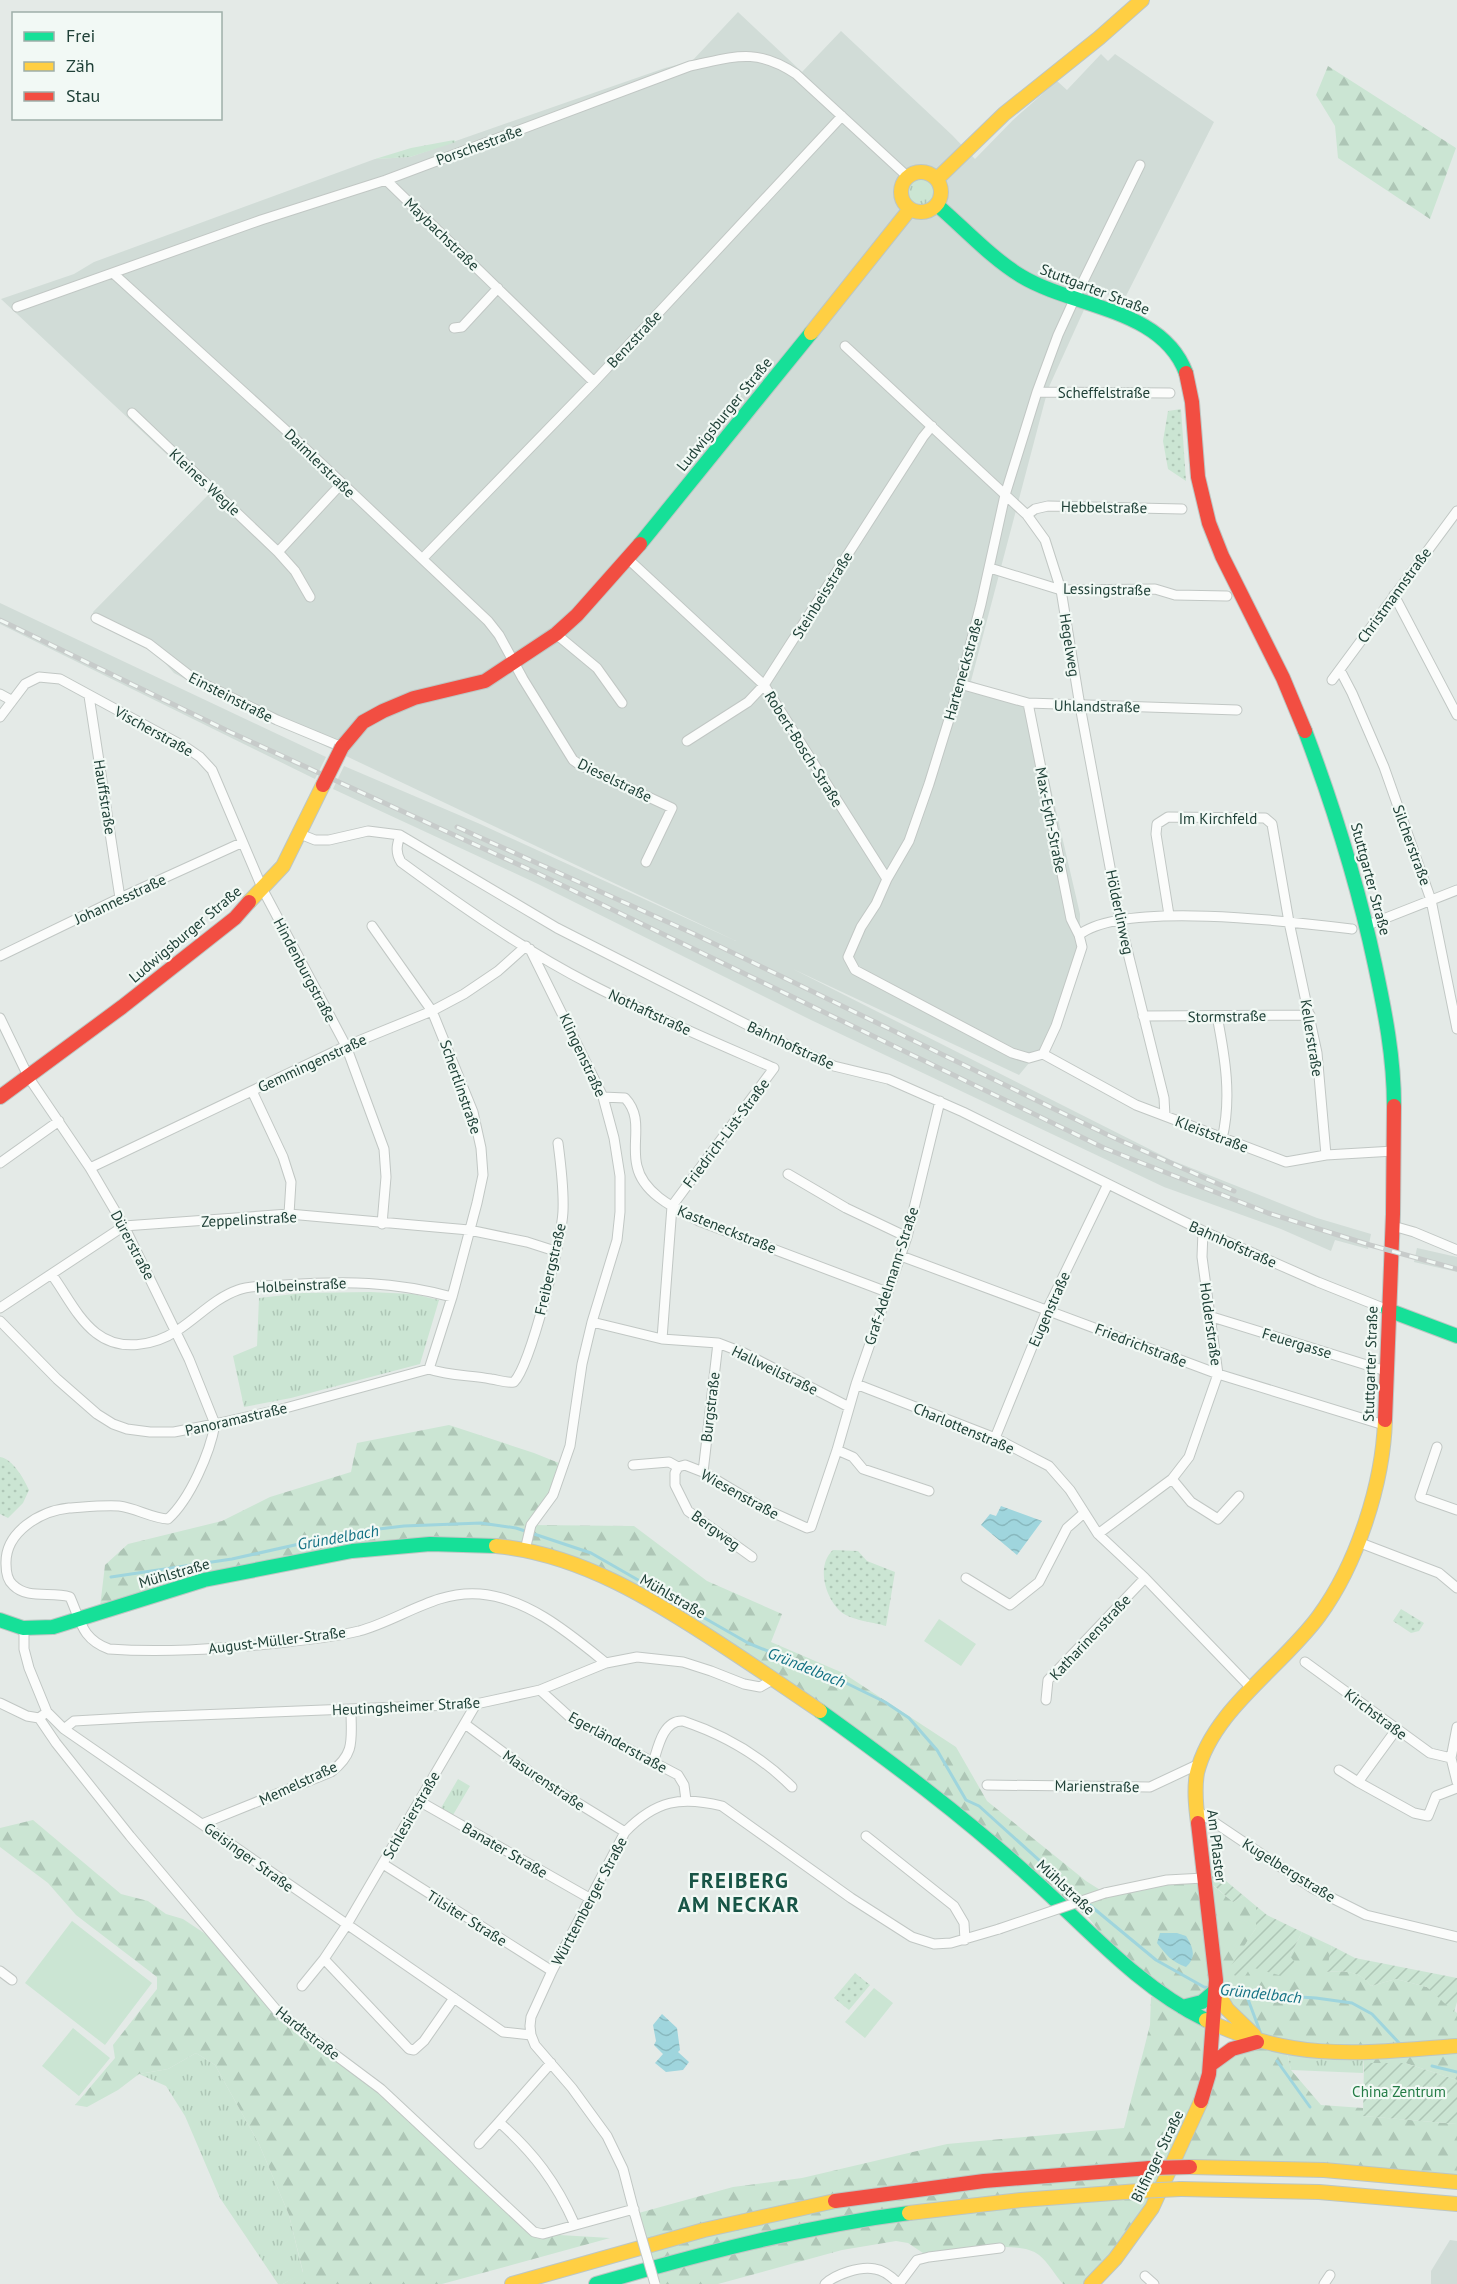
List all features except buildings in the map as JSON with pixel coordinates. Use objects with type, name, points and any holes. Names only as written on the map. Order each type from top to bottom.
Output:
[{"type":"main road","points":[[937,179],[1004,114],[1099,38],[1142,0]]},
{"type":"main road","points":[[922,172],[929,173],[937,179],[941,195],[936,205],[922,212],[910,209],[901,193],[902,186],[908,177],[922,172]]},
{"type":"main road","name":"Stuttgarter Straße","points":[[936,205],[1000,262],[1019,275],[1074,300],[1147,326],[1164,340],[1179,358],[1186,372],[1190,391],[1198,473],[1209,523],[1305,729],[1337,819],[1368,925],[1393,1057],[1393,1226],[1383,1449],[1377,1480],[1358,1542],[1341,1578],[1320,1615],[1300,1640],[1252,1689]]},
{"type":"main road","name":"Ludwigsburger Straße","points":[[0,1097],[29,1078],[183,960],[235,918],[263,890],[283,866],[342,747],[363,722],[414,698],[485,681],[556,634],[577,615],[693,480],[910,209]]},
{"type":"main road","points":[[1389,1310],[1457,1336]]},
{"type":"main road","name":"Mühlstraße","points":[[0,1620],[24,1629],[46,1628],[207,1580],[315,1557],[374,1548],[426,1544],[526,1546],[580,1567],[651,1601],[774,1679],[877,1750],[921,1785],[1003,1853],[1133,1973],[1163,1996],[1214,2024],[1263,2042]]},
{"type":"main road","name":"Am Pflaster","points":[[1214,2024],[1216,1985],[1194,1793],[1201,1763],[1227,1718],[1252,1689]]},
{"type":"main road","points":[[1182,2007],[1202,2002],[1216,1985],[1234,2016],[1263,2042]]},
{"type":"main road","name":"Bilfinger Straße","points":[[1091,2284],[1115,2259],[1152,2208],[1199,2107],[1210,2065],[1214,2024]]},
{"type":"main road","points":[[1210,2065],[1229,2049],[1247,2043],[1263,2042],[1309,2051],[1457,2046]]},
{"type":"main road","points":[[512,2284],[680,2237],[821,2204],[1005,2178],[1150,2168],[1244,2167],[1457,2182]]},
{"type":"main road","points":[[596,2284],[780,2236],[869,2219],[1007,2200],[1181,2189],[1243,2189],[1336,2192],[1457,2205]]},
{"type":"street","name":"Porschestraße","points":[[17,307],[261,220],[386,180],[690,66],[732,56],[764,57],[796,74],[908,177]]},
{"type":"street","name":"Benzstraße","points":[[423,558],[594,382],[842,116]]},
{"type":"street","name":"Harteneckstraße","points":[[1043,1054],[1029,1058],[1012,1053],[855,970],[848,957],[852,945],[909,840],[960,684],[990,568],[1005,495],[1037,392],[1058,335],[1140,165]]},
{"type":"street","name":"Maybachstraße","points":[[386,180],[594,382]]},
{"type":"street","name":"Daimlerstraße","points":[[114,274],[290,434],[488,621],[515,663]]},
{"type":"street","points":[[454,328],[462,327],[498,288]]},
{"type":"street","points":[[845,346],[1005,495]]},
{"type":"street","name":"Scheffelstraße","points":[[1037,392],[1170,393]]},
{"type":"street","name":"Kleines Wegle","points":[[132,413],[278,552],[295,571],[310,597]]},
{"type":"street","name":"Steinbeisstraße","points":[[687,741],[748,702],[764,685],[922,437],[932,426]]},
{"type":"street","points":[[278,552],[341,484]]},
{"type":"street","name":"Hegelweg","points":[[1005,495],[1027,515],[1045,540],[1061,590],[1080,706]]},
{"type":"street","name":"Hebbelstraße","points":[[1027,515],[1035,509],[1048,506],[1182,509]]},
{"type":"street","name":"Christmannstraße","points":[[1332,680],[1457,511]]},
{"type":"street","name":"Robert-Bosch-Straße","points":[[627,558],[764,685],[887,879]]},
{"type":"street","name":"Lessingstraße","points":[[990,568],[1061,590],[1155,589],[1175,595],[1227,596]]},
{"type":"street","points":[[1394,595],[1457,715]]},
{"type":"street","name":"Einsteinstraße","points":[[96,618],[149,644],[182,671],[215,690],[277,720],[342,747]]},
{"type":"street","points":[[556,634],[597,668],[622,703]]},
{"type":"street","name":"Dieselstraße","points":[[515,663],[573,760],[672,808],[646,862]]},
{"type":"street","name":"Silcherstraße","points":[[1340,670],[1384,767],[1431,900],[1457,1029]]},
{"type":"street","name":"Vischerstraße","points":[[12,700],[25,684],[39,677],[60,679],[200,757],[212,770],[241,843],[263,890]]},
{"type":"street","name":"Uhlandstraße","points":[[960,684],[1028,703],[1237,710]]},
{"type":"street","points":[[0,694],[12,700],[0,717]]},
{"type":"street","name":"Hauffstraße","points":[[89,696],[120,898]]},
{"type":"street","name":"Max-Eyth-Straße","points":[[1028,703],[1071,919],[1079,934],[1082,947],[1071,984],[1043,1054]]},
{"type":"street","name":"Hölderlinweg","points":[[1080,706],[1120,921],[1164,1098],[1165,1116]]},
{"type":"street","name":"Im Kirchfeld","points":[[1169,915],[1155,834],[1157,824],[1168,817],[1265,818],[1272,824],[1289,922]]},
{"type":"street","name":"Bahnhofstraße","points":[[300,834],[315,840],[329,840],[368,831],[400,835],[557,928],[753,1028],[834,1066],[888,1079],[940,1101],[1203,1231],[1318,1282],[1389,1310]]},
{"type":"street","points":[[400,835],[397,855],[401,862],[481,919],[528,947]]},
{"type":"street","name":"Johannesstraße","points":[[0,957],[120,898],[241,843]]},
{"type":"street","name":"Hindenburgstraße","points":[[263,890],[346,1046],[384,1149],[386,1177],[382,1224]]},
{"type":"street","points":[[1368,925],[1457,890]]},
{"type":"street","points":[[1079,934],[1088,927],[1169,915],[1289,922],[1352,929]]},
{"type":"street","name":"Kellerstraße","points":[[1289,922],[1317,1053],[1326,1155]]},
{"type":"street","name":"Schertlinstraße","points":[[372,926],[432,1011],[473,1112],[481,1148],[483,1175],[452,1297],[429,1370]]},
{"type":"street","name":"Gemmingenstraße","points":[[90,1168],[346,1046],[432,1011],[464,994],[528,947]]},
{"type":"street","name":"Nothaftstraße","points":[[528,947],[589,984],[674,1025],[774,1068]]},
{"type":"street","name":"Klingenstraße","points":[[526,1546],[531,1525],[553,1495],[570,1446],[582,1364],[617,1240],[620,1212],[620,1176],[614,1138],[603,1097],[528,947]]},
{"type":"street","name":"Stormstraße","points":[[1143,1016],[1310,1015]]},
{"type":"street","points":[[1217,1016],[1227,1069],[1227,1119],[1222,1139]]},
{"type":"street","name":"Dürerstraße","points":[[0,1018],[29,1078],[90,1168],[124,1226],[177,1331],[215,1425]]},
{"type":"street","name":"Kleiststraße","points":[[1043,1054],[1136,1105],[1286,1162],[1326,1155],[1394,1151]]},
{"type":"street","name":"Friedrich-List-Straße","points":[[672,1206],[774,1068]]},
{"type":"street","points":[[252,1091],[284,1157],[291,1182],[289,1214]]},
{"type":"street","name":"Kasteneckstraße","points":[[603,1097],[625,1098],[632,1105],[636,1116],[637,1166],[645,1182],[672,1206],[699,1221],[888,1292]]},
{"type":"street","name":"Graf-Adelmann-Straße","points":[[811,1527],[856,1384],[901,1256],[940,1101]]},
{"type":"street","points":[[0,1163],[59,1121]]},
{"type":"street","name":"Freibergstraße","points":[[506,1383],[514,1382],[519,1376],[529,1351],[555,1251],[563,1214],[563,1176],[558,1143]]},
{"type":"street","points":[[788,1174],[846,1208],[907,1236]]},
{"type":"street","name":"Eugenstraße","points":[[995,1438],[1047,1310],[1108,1184]]},
{"type":"street","points":[[662,1339],[672,1206]]},
{"type":"street","name":"Zeppelinstraße","points":[[124,1226],[289,1214],[469,1230],[527,1242],[555,1251]]},
{"type":"street","points":[[0,1308],[124,1226]]},
{"type":"street","points":[[1393,1226],[1457,1250]]},
{"type":"street","name":"Holderstraße","points":[[1098,1533],[1172,1479],[1189,1457],[1218,1374],[1202,1257],[1203,1231]]},
{"type":"street","name":"Friedrichstraße","points":[[901,1256],[1218,1374],[1384,1425]]},
{"type":"street","name":"Holbeinstraße","points":[[52,1275],[75,1309],[97,1334],[115,1342],[131,1345],[148,1344],[177,1331],[220,1299],[239,1289],[301,1284],[375,1282],[417,1288],[452,1297]]},
{"type":"street","name":"Feuergasse","points":[[1209,1316],[1386,1371]]},
{"type":"street","name":"Panoramastraße","points":[[0,1321],[68,1389],[97,1414],[127,1429],[174,1432],[215,1425],[429,1370],[506,1383]]},
{"type":"street","name":"Hallweilstraße","points":[[592,1322],[662,1339],[718,1343],[744,1353],[849,1407]]},
{"type":"street","name":"Burgstraße","points":[[703,1472],[718,1343]]},
{"type":"street","name":"Charlottenstraße","points":[[856,1384],[995,1438],[1049,1466],[1070,1490],[1098,1533],[1145,1578],[1252,1689]]},
{"type":"street","name":"August-Müller-Straße","points":[[215,1425],[211,1447],[179,1509],[168,1519],[121,1506],[66,1509],[38,1518],[23,1527],[5,1554],[6,1572],[11,1584],[23,1593],[59,1594],[70,1598],[90,1640],[97,1645],[109,1649],[146,1651],[242,1647],[297,1641],[360,1630],[432,1601],[457,1594],[478,1594],[505,1598],[520,1604],[547,1620],[606,1663]]},
{"type":"street","points":[[1437,1447],[1420,1497],[1457,1510]]},
{"type":"street","points":[[837,1450],[853,1456],[863,1469],[929,1491]]},
{"type":"street","name":"Wiesenstraße","points":[[633,1466],[669,1462],[678,1467],[685,1465],[703,1472],[765,1509],[807,1528],[811,1527]]},
{"type":"street","name":"Bergweg","points":[[678,1467],[675,1473],[675,1485],[688,1511],[752,1557]]},
{"type":"street","points":[[1172,1479],[1191,1502],[1218,1519],[1239,1496]]},
{"type":"street","points":[[966,1578],[1011,1605],[1039,1582],[1067,1528],[1084,1513]]},
{"type":"street","points":[[1358,1542],[1439,1573],[1457,1588]]},
{"type":"street","name":"Katharinenstraße","points":[[1046,1700],[1048,1680],[1145,1578]]},
{"type":"street","name":"Geisinger Straße","points":[[24,1629],[24,1649],[43,1715],[346,1926],[503,2032],[531,2035]]},
{"type":"street","name":"Heutingsheimer Straße","points":[[64,1729],[74,1722],[145,1716],[476,1704],[540,1690],[606,1663],[637,1656],[660,1658],[760,1687],[774,1679]]},
{"type":"street","name":"Kirchstraße","points":[[1305,1662],[1430,1753],[1451,1758]]},
{"type":"street","name":"Egerländerstraße","points":[[540,1690],[573,1720],[678,1775],[684,1785],[686,1800]]},
{"type":"street","points":[[0,1703],[27,1716],[43,1715]]},
{"type":"street","name":"Schlesierstraße","points":[[302,1986],[346,1926],[476,1704]]},
{"type":"street","name":"Memelstraße","points":[[202,1824],[331,1772],[342,1764],[348,1756],[350,1744],[351,1710]]},
{"type":"street","name":"Hardtstraße","points":[[43,1715],[56,1743],[130,1836],[278,2012],[381,2089],[534,2232],[543,2234],[575,2225]]},
{"type":"street","points":[[653,1763],[667,1727],[677,1721],[683,1721],[746,1749],[774,1769],[792,1787]]},
{"type":"street","name":"Masurenstraße","points":[[465,1724],[542,1781],[625,1832]]},
{"type":"street","points":[[1457,1727],[1451,1758],[1457,1782]]},
{"type":"street","points":[[1358,1782],[1396,1730]]},
{"type":"street","name":"Marienstraße","points":[[987,1785],[1150,1787],[1201,1763]]},
{"type":"street","points":[[1339,1770],[1414,1813],[1428,1816],[1436,1796],[1457,1788]]},
{"type":"street","name":"Württemberger Straße","points":[[531,2035],[531,2017],[552,1971],[625,1832],[654,1810],[666,1804],[699,1800],[722,1806],[851,1898],[912,1937],[934,1944],[965,1941],[1105,1893],[1167,1880],[1204,1878]]},
{"type":"street","name":"Banater Straße","points":[[419,1802],[591,1899]]},
{"type":"street","name":"Kugelbergstraße","points":[[1196,1810],[1312,1888],[1366,1915],[1457,1937]]},
{"type":"street","points":[[866,1836],[954,1906],[964,1923],[965,1941]]},
{"type":"street","name":"Tilsiter Straße","points":[[383,1864],[552,1971]]},
{"type":"street","points":[[324,1959],[409,2049],[414,2050],[424,2041],[454,1998]]},
{"type":"street","points":[[0,1971],[12,1980]]},
{"type":"street","points":[[531,2035],[535,2044],[592,2113],[607,2136],[623,2169],[654,2284]]},
{"type":"street","points":[[479,2144],[551,2063]]},
{"type":"street","points":[[499,2122],[519,2139],[545,2170],[562,2197],[575,2225],[635,2212]]},
{"type":"street","points":[[825,2284],[836,2276],[859,2269],[875,2268],[899,2284],[917,2260],[999,2248]]},
{"type":"street","points":[[1324,2284],[1330,2275]]},
{"type":"street","points":[[1145,2276],[1154,2284]]},
{"type":"shaded area","points":[[738,12],[802,72],[841,31],[975,159],[1013,120],[1057,81],[1067,90],[1101,54],[1108,61],[1115,54],[1214,122],[1126,296],[1113,296],[1093,290],[1048,389],[971,681],[1032,707],[1080,914],[1079,959],[1049,1039],[1019,1075],[793,969],[1171,1160],[1317,1218],[1371,1234],[1368,1249],[1335,1240],[1331,1251],[1281,1229],[1164,1187],[811,1020],[538,884],[333,789],[344,766],[480,824],[736,941],[308,738],[254,716],[174,673],[157,654],[95,621],[93,612],[209,494],[1,299],[74,274],[94,262],[375,159],[410,157],[665,68],[692,61]]},
{"type":"shaded area","points":[[0,603],[326,757],[315,779],[0,624]]},
{"type":"shaded area","points":[[1417,1248],[1457,1257],[1457,1272],[1414,1262]]},
{"type":"shaded area","points":[[1450,2240],[1457,2241],[1457,2284],[1431,2284],[1431,2271]]},
{"type":"green space","points":[[1328,66],[1456,148],[1430,219],[1338,158],[1335,126],[1316,95]]},
{"type":"green space","points":[[454,140],[456,142],[410,157],[375,159],[411,148]]},
{"type":"green space","points":[[922,177],[928,178],[936,186],[936,198],[928,206],[922,207],[916,206],[908,198],[907,192],[908,186],[916,178]]},
{"type":"green space","points":[[1181,409],[1186,481],[1168,469],[1163,441],[1168,411]]},
{"type":"green space","points":[[303,1293],[413,1294],[439,1300],[420,1364],[291,1398],[244,1407],[233,1356],[257,1346],[259,1298]]},
{"type":"green space","points":[[449,1425],[564,1465],[532,1525],[634,1526],[707,1581],[782,1614],[771,1642],[843,1673],[956,1747],[987,1801],[1086,1881],[1105,1893],[1204,1878],[1233,1902],[1244,1896],[1256,1906],[1256,1928],[1228,1972],[1290,1956],[1302,1932],[1332,1946],[1327,1972],[1340,1971],[1357,1974],[1371,1986],[1396,1979],[1427,1987],[1457,2013],[1457,2080],[1405,2063],[1364,2063],[1364,2051],[1286,2049],[1291,2070],[1321,2105],[1363,2108],[1363,2116],[1457,2124],[1457,2184],[1173,2168],[1152,2208],[1091,2284],[1063,2284],[1039,2255],[1029,2250],[986,2248],[929,2257],[908,2243],[896,2241],[842,2250],[718,2284],[655,2284],[635,2214],[733,2187],[802,2178],[947,2144],[1124,2128],[1150,2025],[1151,1997],[1162,1996],[1133,1973],[1088,1917],[1003,1853],[921,1785],[651,1601],[525,1550],[374,1548],[100,1607],[105,1565],[128,1544],[222,1521],[270,1497],[351,1472],[357,1443]],"holes":[[[1216,1991],[1262,2042],[1211,2064],[1214,2024],[1183,2007]]]},
{"type":"green space","points":[[0,1457],[14,1465],[29,1490],[23,1503],[8,1518],[0,1514]]},
{"type":"green space","points":[[833,1550],[858,1551],[867,1561],[895,1572],[886,1626],[848,1616],[832,1601],[825,1584],[824,1574],[828,1557]]},
{"type":"green space","points":[[1401,1609],[1424,1623],[1419,1631],[1411,1633],[1393,1621]]},
{"type":"green space","points":[[939,1619],[976,1644],[961,1666],[924,1641]]},
{"type":"green space","points":[[458,1779],[470,1786],[453,1815],[441,1808]]},
{"type":"green space","points":[[33,1820],[121,1894],[148,1901],[166,1914],[183,1919],[222,1945],[278,2012],[381,2089],[500,2202],[543,2234],[610,2238],[442,2284],[283,2284],[303,2272],[289,2215],[259,2144],[215,2065],[196,2053],[168,2069],[139,2074],[118,2090],[87,2107],[75,2105],[115,2058],[113,2045],[157,1989],[157,1977],[76,1915],[48,1883],[0,1847],[0,1828]]},
{"type":"green space","points":[[1208,1866],[1244,1896],[1233,1902],[1212,1884]]},
{"type":"green space","points":[[1256,1906],[1267,1915],[1302,1932],[1290,1956],[1296,1964],[1285,1977],[1251,1967],[1243,1979],[1227,1972],[1256,1928]]},
{"type":"green space","points":[[72,1921],[152,1983],[105,2045],[25,1983]]},
{"type":"green space","points":[[1332,1946],[1355,1958],[1457,1978],[1457,2002],[1454,2012],[1427,1987],[1396,1979],[1371,1986],[1357,1974],[1339,1971],[1326,1972]]},
{"type":"green space","points":[[855,1973],[870,1985],[849,2010],[834,1998]]},
{"type":"green space","points":[[874,1988],[893,2003],[865,2038],[845,2022]]},
{"type":"green space","points":[[73,2028],[110,2058],[79,2096],[42,2066]]},
{"type":"green space","points":[[1286,2048],[1364,2051],[1363,2073],[1291,2070]]},
{"type":"green space","points":[[196,2053],[215,2065],[259,2144],[289,2215],[303,2273],[283,2284],[278,2284],[220,2198],[185,2116],[166,2086],[139,2074],[168,2069]]},
{"type":"green space","name":"China Zentrum","points":[[1364,2063],[1405,2063],[1457,2080],[1457,2124],[1363,2116]]},
{"type":"water","points":[[1001,1506],[1042,1521],[1017,1555],[981,1525],[990,1514],[996,1516]]},
{"type":"water","points":[[1160,1933],[1177,1933],[1186,1936],[1193,1956],[1186,1967],[1166,1955],[1157,1943]]},
{"type":"water","points":[[662,2014],[677,2028],[680,2050],[678,2052],[689,2062],[683,2070],[666,2072],[655,2063],[663,2054],[654,2045],[656,2041],[653,2025]]},
{"type":"waterway","name":"Gründelbach","points":[[111,1577],[232,1559],[353,1532],[404,1526],[481,1523],[516,1528],[591,1553],[748,1643],[846,1683],[885,1702],[909,1718],[937,1750],[966,1800],[979,1806],[1081,1898]]},
{"type":"waterway","name":"Gründelbach","points":[[1086,1902],[1156,1960],[1204,1987],[1211,1988]]},
{"type":"waterway","name":"Gründelbach","points":[[1220,1989],[1246,1994],[1316,1998],[1352,2003],[1372,2014],[1401,2045]]},
{"type":"waterway","points":[[1246,1994],[1261,2034]]},
{"type":"waterway","points":[[1277,2061],[1310,2107]]},
{"type":"waterway","name":"Gründelbach","points":[[1432,2066],[1457,2072]]},
{"type":"railway","points":[[0,620],[230,732],[539,874],[1104,1148],[1268,1213],[1457,1269]]},
{"type":"railway","points":[[457,827],[692,933],[1110,1136],[1234,1191]]},
{"type":"traffic: fast","points":[[937,205],[988,252],[1021,276],[1042,287],[1114,312],[1158,335],[1174,351],[1186,373]]},
{"type":"traffic: fast","points":[[640,544],[811,333]]},
{"type":"traffic: fast","points":[[1305,731],[1344,847],[1368,935],[1388,1035],[1394,1106]]},
{"type":"traffic: fast","points":[[1388,1310],[1457,1336]]},
{"type":"traffic: fast","points":[[0,1620],[23,1628],[53,1627],[204,1580],[352,1551],[430,1544],[496,1546]]},
{"type":"traffic: fast","points":[[820,1711],[952,1810],[1027,1874],[1134,1972],[1157,1990],[1206,2020]]},
{"type":"traffic: fast","points":[[1182,2007],[1202,2002],[1216,1990]]},
{"type":"traffic: fast","points":[[596,2284],[751,2243],[829,2226],[909,2213]]},
{"type":"traffic: slow","points":[[937,179],[1004,114],[1099,38],[1142,0]]},
{"type":"traffic: slow","points":[[921,172],[935,178],[941,192],[935,206],[921,212],[907,206],[901,192],[907,178],[921,172]]},
{"type":"traffic: slow","points":[[811,333],[910,209]]},
{"type":"traffic: slow","points":[[249,902],[283,866],[323,785]]},
{"type":"traffic: slow","points":[[1198,1823],[1195,1792],[1197,1773],[1205,1750],[1217,1729],[1232,1709],[1304,1635],[1333,1595],[1345,1572],[1366,1522],[1373,1496],[1383,1445],[1385,1420]]},
{"type":"traffic: slow","points":[[496,1546],[558,1559],[616,1582],[699,1630],[820,1711]]},
{"type":"traffic: slow","points":[[1216,1990],[1227,2009],[1254,2035]]},
{"type":"traffic: slow","points":[[1206,2020],[1238,2034],[1300,2049],[1360,2052],[1457,2046]]},
{"type":"traffic: slow","points":[[1091,2284],[1115,2259],[1152,2208],[1201,2101]]},
{"type":"traffic: slow","points":[[1190,2167],[1324,2170],[1457,2182]]},
{"type":"traffic: slow","points":[[1181,2189],[1319,2192],[1457,2204]]},
{"type":"traffic: slow","points":[[1139,2191],[1181,2189]]},
{"type":"traffic: slow","points":[[909,2213],[1021,2200],[1139,2191]]},
{"type":"traffic: slow","points":[[512,2284],[704,2230],[835,2201]]},
{"type":"traffic: jam","points":[[1186,373],[1192,402],[1198,477],[1209,523],[1222,556],[1283,678],[1305,731]]},
{"type":"traffic: jam","points":[[342,747],[363,722],[383,711],[414,698],[485,681],[556,634],[577,615],[640,544]]},
{"type":"traffic: jam","points":[[323,785],[342,747]]},
{"type":"traffic: jam","points":[[0,1097],[122,1007],[235,918],[249,902]]},
{"type":"traffic: jam","points":[[1385,1420],[1393,1214],[1394,1106]]},
{"type":"traffic: jam","points":[[1198,1823],[1216,1980],[1209,2074],[1201,2101]]},
{"type":"traffic: jam","points":[[1210,2065],[1232,2049],[1257,2042]]},
{"type":"traffic: jam","points":[[1150,2168],[1190,2167]]},
{"type":"traffic: jam","points":[[835,2201],[984,2181],[1150,2168]]},
{"type":"district","name":"FREIBERG AM NECKAR","points":[[739,1892]]}]
